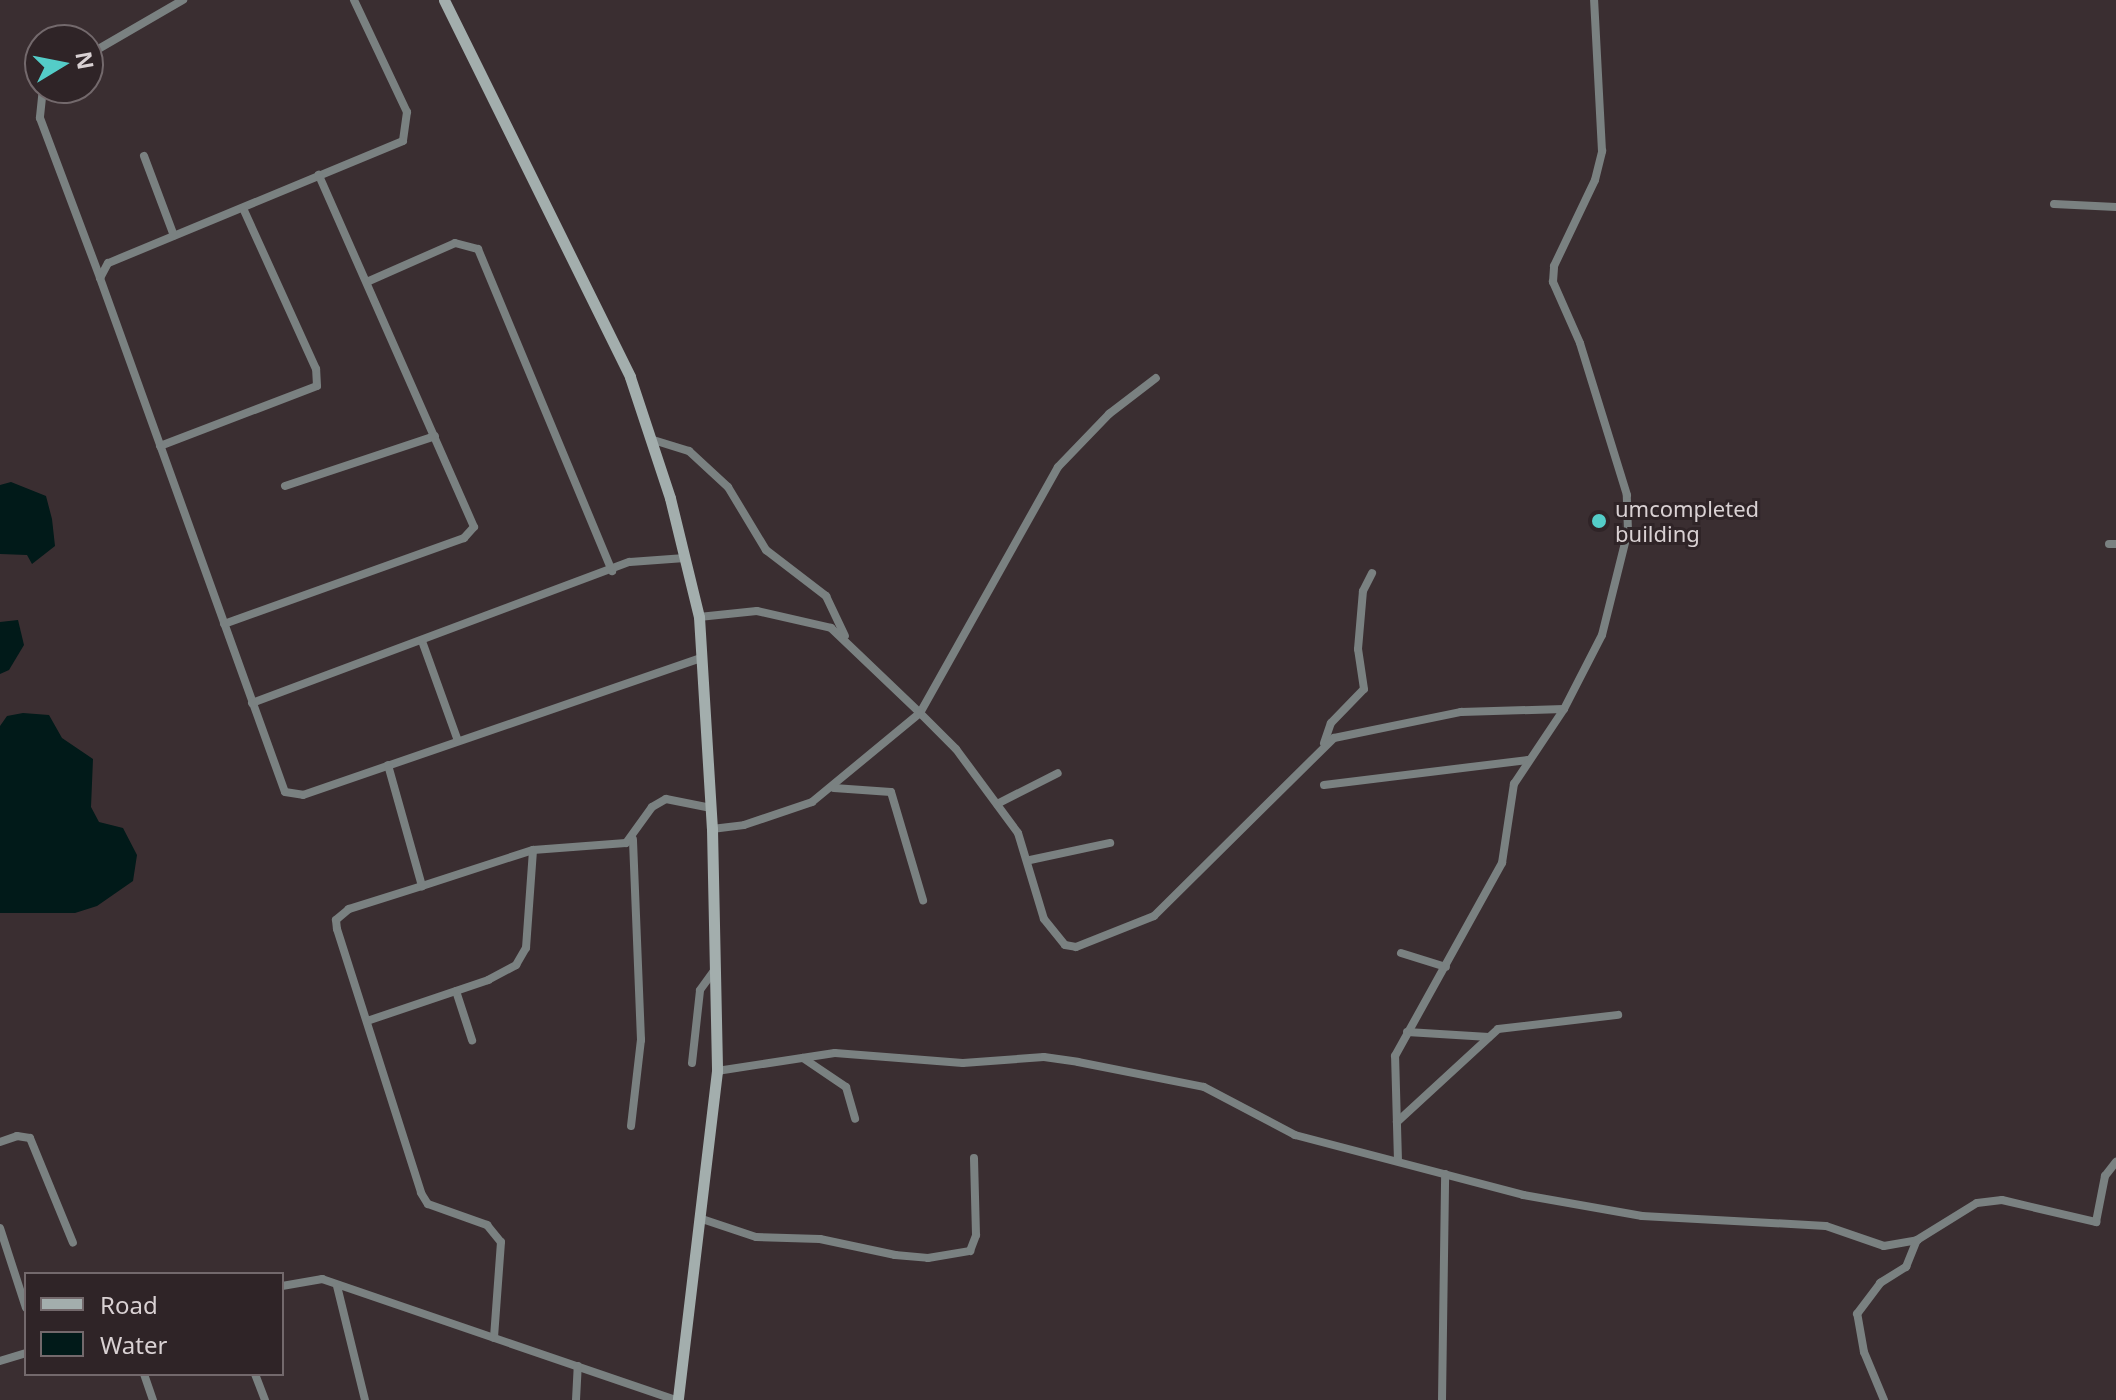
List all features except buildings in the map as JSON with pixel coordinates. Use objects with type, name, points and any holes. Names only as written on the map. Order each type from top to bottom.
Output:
[{"type":"main road","points":[[444,0],[630,377],[685,558],[699,617],[712,829],[717,1071],[677,1400]]},
{"type":"street","points":[[104,46],[183,0]]},
{"type":"street","points":[[100,278],[108,263],[392,147],[407,133],[407,112],[354,0]]},
{"type":"street","points":[[1398,1161],[1395,1056],[1502,863],[1514,784],[1527,760],[1564,709],[1602,635],[1628,531],[1627,495],[1580,343],[1553,282],[1554,266],[1595,180],[1602,151],[1594,0]]},
{"type":"street","points":[[41,104],[40,118],[280,783],[292,795],[702,658]]},
{"type":"street","points":[[144,156],[174,236]]},
{"type":"street","points":[[224,624],[472,532],[473,519],[319,175]]},
{"type":"street","points":[[2054,204],[2116,207]]},
{"type":"street","points":[[160,446],[317,386],[316,369],[243,208]]},
{"type":"street","points":[[369,281],[455,243],[478,249],[612,571]]},
{"type":"street","points":[[712,829],[803,805],[834,788],[920,713],[1058,467],[1109,414],[1156,378]]},
{"type":"street","points":[[285,486],[435,436]]},
{"type":"street","points":[[650,439],[689,451],[728,487],[766,550],[826,596],[847,640]]},
{"type":"street","points":[[252,703],[644,559],[685,558]]},
{"type":"street","points":[[699,617],[769,613],[831,628],[847,640],[956,749],[997,804],[1030,860],[1044,919],[1065,945],[1089,943],[1145,922],[1275,800],[1324,743],[1331,723],[1364,689],[1358,649],[1363,591],[1372,573]]},
{"type":"street","points":[[422,641],[458,741]]},
{"type":"street","points":[[1324,743],[1461,712],[1564,709]]},
{"type":"street","points":[[1324,785],[1527,760]]},
{"type":"street","points":[[388,765],[422,886]]},
{"type":"street","points":[[997,804],[1058,773]]},
{"type":"street","points":[[834,788],[891,792],[923,900]]},
{"type":"street","points":[[631,1126],[641,1040],[633,839],[659,801],[711,808]]},
{"type":"street","points":[[494,1338],[501,1242],[487,1225],[428,1204],[421,1193],[370,1020],[336,920],[349,909],[533,850],[633,839]]},
{"type":"street","points":[[1030,860],[1110,843]]},
{"type":"street","points":[[370,1020],[456,991],[516,965],[526,948],[533,850]]},
{"type":"street","points":[[1401,953],[1446,967]]},
{"type":"street","points":[[692,1063],[700,990],[715,970]]},
{"type":"street","points":[[456,991],[472,1040]]},
{"type":"street","points":[[1397,1122],[1451,1078],[1489,1037],[1517,1024],[1618,1015]]},
{"type":"street","points":[[1407,1032],[1489,1037]]},
{"type":"street","points":[[717,1071],[835,1053],[963,1063],[1044,1057],[1078,1062],[1204,1087],[1295,1135],[1523,1195],[1642,1216],[1826,1226],[1884,1246],[1917,1240],[1977,1203],[2002,1200],[2096,1222],[2105,1176],[2116,1162]]},
{"type":"street","points":[[803,1058],[846,1087],[855,1119]]},
{"type":"street","points":[[0,1142],[17,1136],[30,1138],[73,1243]]},
{"type":"street","points":[[699,1218],[756,1237],[820,1239],[895,1255],[928,1258],[970,1251],[976,1235],[974,1158]]},
{"type":"street","points":[[1442,1400],[1445,1174]]},
{"type":"street","points":[[0,1230],[24,1302]]},
{"type":"street","points":[[1884,1400],[1864,1352],[1857,1314],[1880,1283],[1906,1267],[1917,1240]]},
{"type":"street","points":[[284,1286],[322,1279],[677,1400]]},
{"type":"street","points":[[337,1286],[365,1400]]},
{"type":"street","points":[[0,1361],[24,1354]]},
{"type":"street","points":[[576,1400],[578,1366]]},
{"type":"street","points":[[145,1376],[153,1400]]},
{"type":"street","points":[[256,1376],[265,1400]]},
{"type":"water","points":[[11,482],[46,496],[52,519],[55,546],[32,564],[27,555],[0,554],[0,485]]},
{"type":"water","points":[[18,620],[24,645],[9,670],[0,674],[0,622]]},
{"type":"water","points":[[23,713],[49,715],[62,738],[93,759],[91,807],[99,822],[123,828],[137,855],[133,881],[97,906],[75,913],[0,913],[0,726],[7,716]]},
{"type":"place","name":"umcompleted building","points":[[1599,521]]}]
